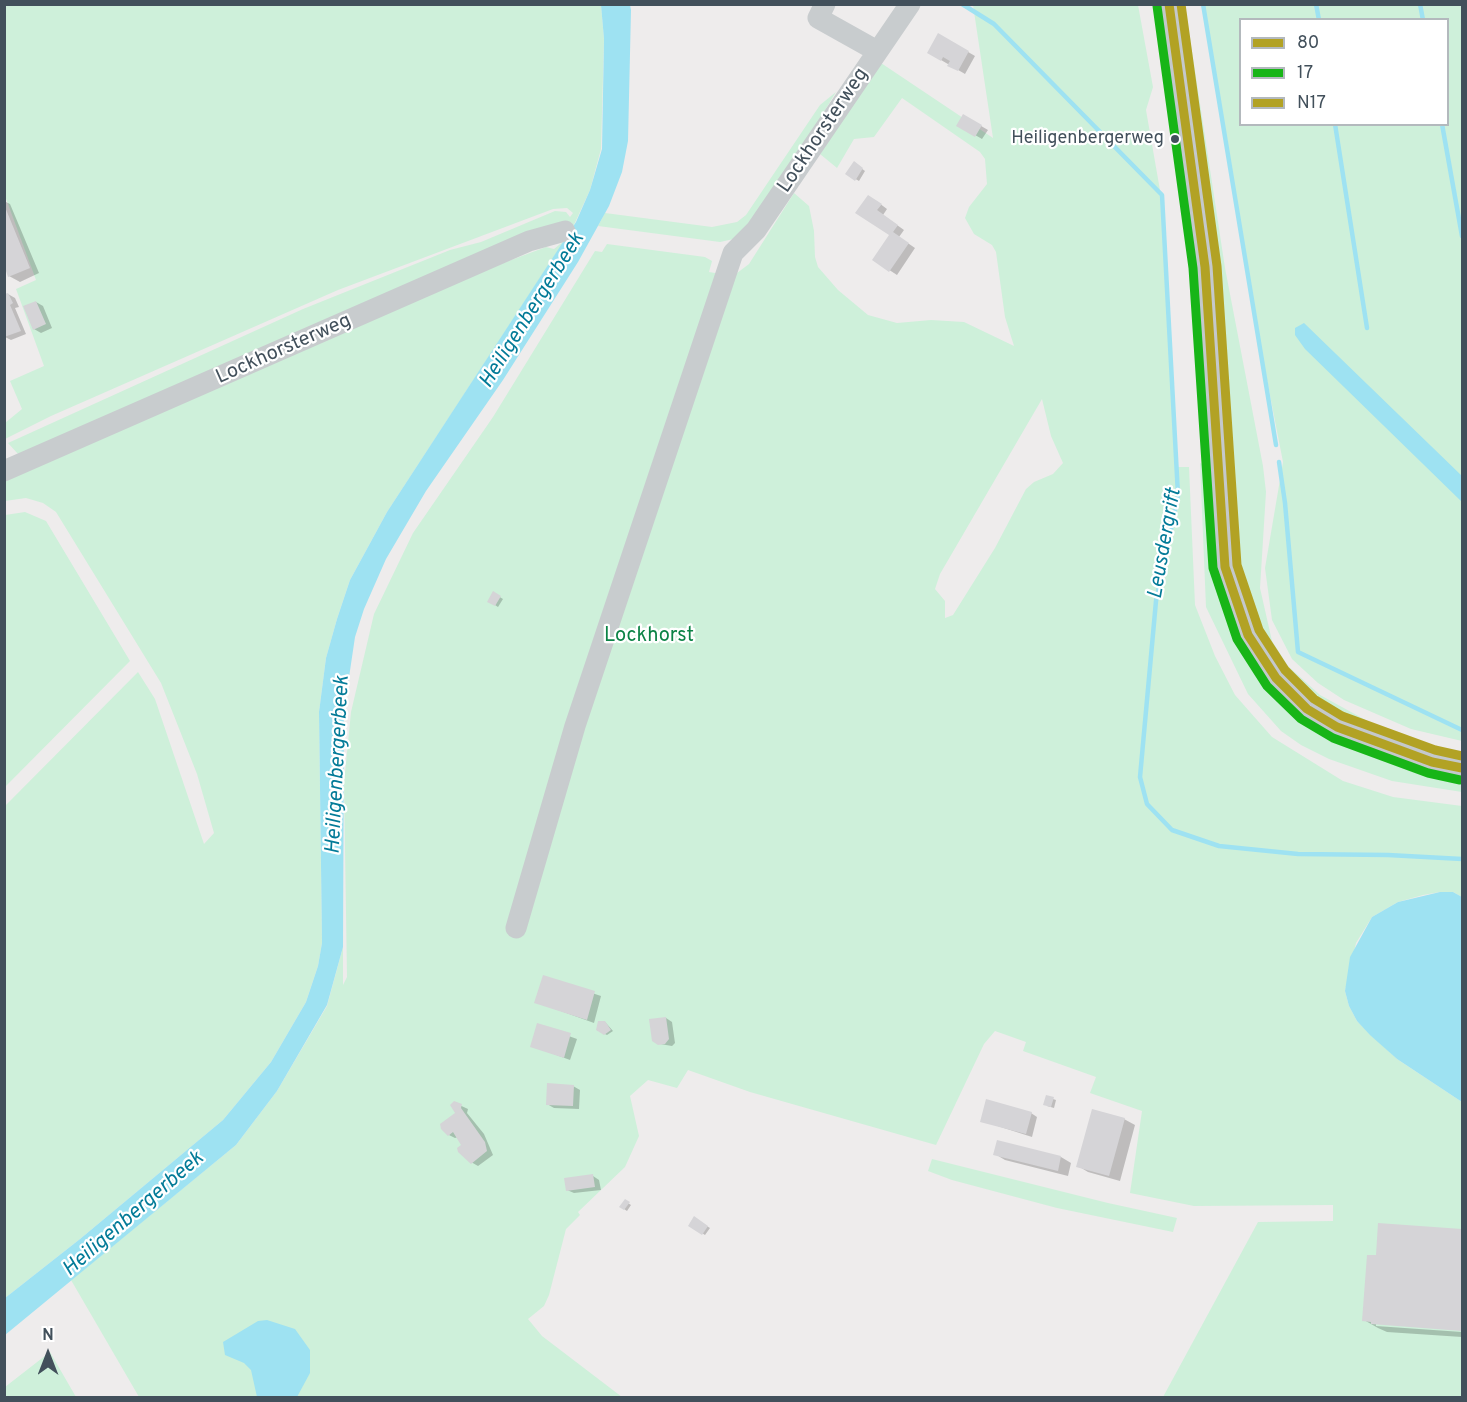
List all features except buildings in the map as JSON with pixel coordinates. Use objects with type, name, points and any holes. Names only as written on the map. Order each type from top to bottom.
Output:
[{"type":"main road","points":[[1169,4],[1205,267],[1225,567],[1248,635],[1276,678],[1307,709],[1337,727],[1432,762],[1462,768]]},
{"type":"street","points":[[825,4],[818,18],[877,51]]},
{"type":"street","name":"Lockhorsterweg","points":[[516,928],[575,726],[733,253],[756,230],[910,4]]},
{"type":"street","name":"Lockhorsterweg","points":[[4,471],[529,241],[565,231]]},
{"type":"green space","points":[[4,5],[601,5],[604,39],[601,149],[590,190],[573,227],[18,454],[8,443],[303,309],[450,250],[481,242],[555,211],[566,212],[570,217],[573,213],[567,208],[553,209],[338,290],[51,416],[5,439],[5,423],[22,409],[10,381],[44,366],[16,289],[36,280],[5,196]]},
{"type":"green space","name":"Lockhorst","points":[[973,5],[1138,5],[1153,87],[1146,110],[1161,196],[1176,467],[1189,467],[1195,605],[1215,656],[1235,695],[1272,737],[1343,781],[1393,797],[1462,806],[1462,897],[1453,892],[1423,895],[1398,902],[1372,917],[1356,943],[1345,991],[1349,1006],[1357,1021],[1397,1059],[1462,1102],[1462,1397],[1163,1397],[1258,1222],[1333,1221],[1333,1205],[1194,1206],[1130,1193],[1142,1111],[1090,1093],[1096,1077],[1023,1051],[1026,1042],[995,1031],[984,1044],[936,1145],[750,1092],[688,1070],[677,1088],[648,1080],[630,1096],[639,1136],[625,1167],[578,1212],[580,1215],[566,1229],[549,1295],[544,1306],[528,1319],[542,1336],[622,1397],[139,1397],[71,1280],[236,1145],[277,1091],[327,1006],[343,947],[343,985],[347,977],[344,783],[351,712],[374,614],[413,533],[493,417],[595,251],[602,252],[607,244],[705,257],[712,261],[709,272],[733,276],[749,264],[794,193],[809,206],[818,267],[838,290],[868,315],[897,323],[931,320],[964,322],[1014,346],[1005,317],[996,252],[992,245],[974,234],[965,218],[969,207],[987,184],[985,159],[980,152],[902,98],[874,137],[854,139],[837,168],[820,154],[881,63],[993,138]],"holes":[[[1042,399],[1051,436],[1063,463],[1053,474],[1034,482],[1026,489],[995,548],[953,615],[945,618],[945,601],[935,589],[940,574]]]},
{"type":"green space","points":[[1179,5],[1185,5],[1225,268],[1263,466],[1266,492],[1260,588],[1272,641],[1288,666],[1320,695],[1373,724],[1449,756],[1332,714],[1298,687],[1273,657],[1259,633],[1235,564]]},
{"type":"green space","points":[[1203,5],[1462,5],[1462,741],[1411,729],[1344,700],[1318,683],[1292,659],[1272,620],[1265,568],[1283,462],[1246,272]]},
{"type":"green space","points":[[836,92],[796,158],[738,238],[720,242],[598,226],[605,213],[712,227],[737,222],[746,215],[820,105]]},
{"type":"green space","points":[[565,240],[387,512],[350,580],[326,658],[319,712],[322,943],[318,966],[306,1002],[271,1062],[223,1120],[5,1298],[5,806],[138,672],[155,699],[204,844],[214,833],[197,774],[161,683],[56,512],[43,503],[26,498],[5,501],[5,479],[495,266],[546,247],[554,249]]},
{"type":"green space","points":[[1200,463],[1205,465],[1213,543],[1228,609],[1358,747],[1412,767],[1462,776],[1462,792],[1392,781],[1329,759],[1301,745],[1281,731],[1248,694],[1206,607]]},
{"type":"green space","points":[[25,512],[46,521],[130,661],[5,787],[5,515]]},
{"type":"green space","points":[[932,1159],[1177,1218],[1173,1232],[1057,1208],[952,1180],[928,1171]]},
{"type":"green space","points":[[50,1352],[76,1397],[5,1397],[5,1387]]},
{"type":"water","name":"Heiligenbergerbeek","points":[[601,5],[630,5],[631,10],[628,141],[622,172],[609,206],[578,262],[503,380],[426,491],[386,559],[364,609],[355,637],[344,711],[343,947],[327,1005],[277,1091],[236,1145],[5,1335],[5,1298],[223,1120],[271,1062],[306,1002],[318,966],[322,943],[319,712],[326,658],[337,619],[350,580],[387,512],[576,222],[590,190],[602,149],[604,39]]},
{"type":"water","points":[[1304,323],[1462,476],[1462,502],[1305,349],[1295,335],[1295,328]]},
{"type":"water","points":[[1440,892],[1453,892],[1462,897],[1462,1102],[1397,1059],[1370,1035],[1357,1021],[1349,1006],[1345,991],[1350,957],[1372,917],[1398,902]]},
{"type":"water","points":[[267,1320],[295,1329],[310,1350],[310,1373],[297,1397],[257,1397],[251,1370],[244,1363],[225,1355],[223,1342],[258,1321]]},
{"type":"waterway","name":"Leusdergrift","points":[[962,4],[994,24],[1162,195],[1178,495],[1156,601],[1140,777],[1147,804],[1172,830],[1219,846],[1298,854],[1462,859]]},
{"type":"waterway","points":[[1203,4],[1276,445]]},
{"type":"waterway","points":[[1316,4],[1319,18]]},
{"type":"waterway","points":[[1420,4],[1423,18]]},
{"type":"waterway","points":[[1335,126],[1367,328]]},
{"type":"waterway","points":[[1442,126],[1462,236]]},
{"type":"waterway","points":[[1279,462],[1285,503],[1298,652],[1462,730]]},
{"type":"transit line","name":"80","points":[[1169,4],[1205,267],[1225,567],[1248,635],[1276,678],[1307,709],[1337,727],[1432,762],[1462,768]]},
{"type":"transit line","name":"N17","points":[[1181,4],[1217,266],[1237,565],[1259,630],[1285,670],[1314,699],[1342,716],[1435,750],[1462,756]]},
{"type":"transit line","name":"17","points":[[1157,6],[1193,268],[1213,568],[1237,639],[1267,686],[1301,719],[1333,738],[1428,773],[1460,780]]},
{"type":"place","name":"Heiligenbergerweg","points":[[1175,139]]}]
